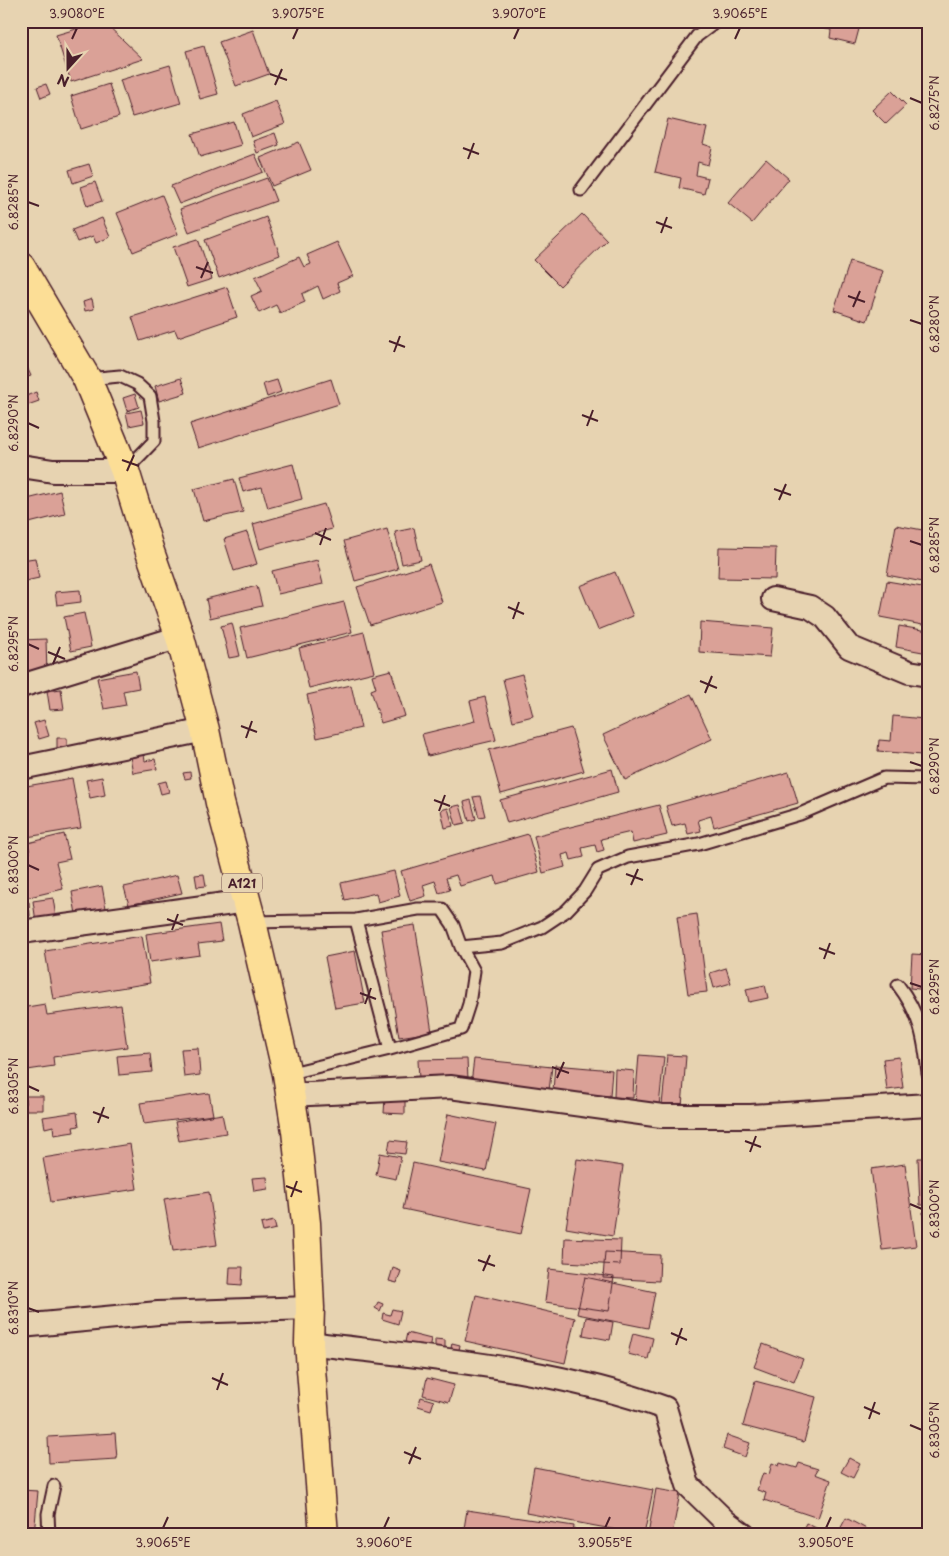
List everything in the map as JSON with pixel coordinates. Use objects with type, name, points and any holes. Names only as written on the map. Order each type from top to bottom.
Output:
[{"type":"main road","name":"A121","points":[[21,267],[87,379],[125,471],[150,552],[180,637],[205,730],[220,804],[249,911],[289,1085],[306,1223],[310,1308],[309,1344],[324,1535]]},
{"type":"street","points":[[21,466],[52,471],[125,471]]},
{"type":"street","points":[[773,599],[810,608],[825,617],[849,647],[910,672],[928,675]]},
{"type":"street","points":[[21,686],[180,637]]},
{"type":"street","points":[[21,768],[205,730]]},
{"type":"street","points":[[21,932],[249,911]]},
{"type":"street","points":[[289,1085],[450,1087],[662,1116],[750,1116],[928,1105]]},
{"type":"street","points":[[21,1326],[158,1313],[310,1308]]},
{"type":"street","points":[[309,1344],[488,1364],[623,1393],[665,1408],[688,1485],[726,1522],[744,1535]]},
{"type":"lane","points":[[581,190],[696,36],[718,21]]},
{"type":"lane","points":[[87,379],[120,376],[137,384],[150,396],[154,421],[154,441],[125,471]]},
{"type":"lane","points":[[461,947],[502,943],[542,927],[566,911],[585,891],[598,870],[628,857],[699,844],[800,814],[884,778],[928,779]]},
{"type":"lane","points":[[249,911],[356,920],[418,909],[442,909],[453,925],[461,947],[474,971],[469,1004],[461,1029],[390,1049],[289,1085]]},
{"type":"lane","points":[[356,920],[390,1049]]},
{"type":"lane","points":[[898,985],[911,1003],[923,1034],[928,1073]]},
{"type":"lane","points":[[49,1535],[48,1514],[54,1486]]},
{"type":"building","points":[[103,21],[143,59],[71,82],[56,35]]},
{"type":"building","points":[[808,21],[847,21],[846,26],[859,29],[855,44],[830,38],[831,30],[807,25]]},
{"type":"building","points":[[253,30],[269,74],[236,86],[219,42]]},
{"type":"building","points":[[204,46],[218,94],[200,99],[186,51]]},
{"type":"building","points":[[170,65],[181,103],[132,117],[120,80]]},
{"type":"building","points":[[46,84],[50,94],[41,98],[37,87]]},
{"type":"building","points":[[109,84],[119,117],[81,129],[71,96]]},
{"type":"building","points":[[892,91],[906,105],[886,124],[872,110]]},
{"type":"building","points":[[276,101],[285,124],[251,137],[243,114]]},
{"type":"building","points":[[668,119],[707,128],[703,144],[712,147],[708,165],[698,162],[696,175],[708,178],[704,194],[679,188],[681,178],[655,172]]},
{"type":"building","points":[[234,122],[241,145],[200,157],[192,134]]},
{"type":"building","points":[[275,133],[279,145],[257,153],[253,141]]},
{"type":"building","points":[[299,142],[311,170],[272,186],[260,158]]},
{"type":"building","points":[[255,154],[263,172],[179,204],[171,186]]},
{"type":"building","points":[[766,159],[789,179],[752,223],[728,203]]},
{"type":"building","points":[[89,164],[93,176],[73,183],[69,170]]},
{"type":"building","points":[[267,178],[276,201],[189,232],[180,209]]},
{"type":"building","points":[[95,182],[102,201],[87,206],[81,187]]},
{"type":"building","points":[[162,195],[178,234],[133,252],[117,213]]},
{"type":"building","points":[[582,214],[607,240],[560,286],[534,260]]},
{"type":"building","points":[[266,217],[280,255],[219,278],[205,240]]},
{"type":"building","points":[[102,218],[110,237],[96,243],[93,236],[77,242],[72,230]]},
{"type":"building","points":[[198,239],[212,279],[187,287],[173,247]]},
{"type":"building","points":[[337,242],[353,276],[337,283],[340,291],[323,299],[318,286],[302,294],[305,302],[280,313],[276,305],[259,313],[251,296],[262,291],[255,277],[299,257],[304,267],[311,264],[307,255]]},
{"type":"building","points":[[850,261],[883,271],[867,321],[834,310]]},
{"type":"building","points":[[227,287],[237,317],[178,337],[175,330],[140,341],[132,317]]},
{"type":"building","points":[[92,299],[94,309],[85,311],[83,302]]},
{"type":"building","points":[[26,365],[31,376],[21,379],[21,367]]},
{"type":"building","points":[[181,378],[186,393],[159,401],[155,386]]},
{"type":"building","points":[[331,379],[339,404],[198,448],[190,424]]},
{"type":"building","points":[[277,380],[281,392],[267,397],[263,384]]},
{"type":"building","points":[[36,392],[39,401],[22,407],[21,398]]},
{"type":"building","points":[[135,394],[139,407],[127,411],[123,398]]},
{"type":"building","points":[[141,410],[144,423],[129,426],[126,413]]},
{"type":"building","points":[[293,464],[302,499],[268,508],[262,487],[243,492],[239,478]]},
{"type":"building","points":[[234,479],[243,512],[203,521],[194,489]]},
{"type":"building","points":[[60,491],[65,514],[29,523],[23,500]]},
{"type":"building","points":[[324,504],[332,529],[260,549],[253,524]]},
{"type":"building","points":[[896,525],[928,531],[928,583],[887,575]]},
{"type":"building","points":[[414,528],[421,560],[402,564],[395,532]]},
{"type":"building","points":[[387,529],[398,569],[355,581],[344,541]]},
{"type":"building","points":[[247,532],[257,564],[234,571],[224,539]]},
{"type":"building","points":[[719,547],[776,548],[775,579],[718,578]]},
{"type":"building","points":[[35,558],[39,578],[21,582],[21,560]]},
{"type":"building","points":[[317,560],[323,584],[278,594],[272,571]]},
{"type":"building","points":[[429,564],[442,602],[370,625],[357,587]]},
{"type":"building","points":[[615,572],[633,616],[598,630],[580,586]]},
{"type":"building","points":[[887,581],[928,588],[928,626],[880,617]]},
{"type":"building","points":[[257,586],[262,606],[210,618],[206,599]]},
{"type":"building","points":[[80,590],[81,602],[57,605],[55,592]]},
{"type":"building","points":[[344,602],[352,632],[247,658],[240,628]]},
{"type":"building","points":[[84,613],[91,647],[71,651],[64,617]]},
{"type":"building","points":[[700,622],[773,628],[770,657],[699,652]]},
{"type":"building","points":[[232,623],[240,656],[229,658],[221,626]]},
{"type":"building","points":[[899,626],[928,631],[928,653],[896,647]]},
{"type":"building","points":[[364,632],[374,672],[309,688],[299,648]]},
{"type":"building","points":[[46,639],[47,675],[21,676],[21,640]]},
{"type":"building","points":[[391,670],[405,716],[381,723],[371,690],[376,688],[372,675]]},
{"type":"building","points":[[136,671],[139,688],[123,691],[126,705],[104,709],[97,678]]},
{"type":"building","points":[[522,674],[533,716],[513,721],[503,679]]},
{"type":"building","points":[[351,685],[361,728],[317,738],[307,695]]},
{"type":"building","points":[[61,689],[64,709],[50,710],[47,691]]},
{"type":"building","points":[[691,694],[712,739],[625,780],[603,735]]},
{"type":"building","points":[[485,697],[496,740],[428,756],[422,734],[475,721],[470,701]]},
{"type":"building","points":[[893,716],[924,719],[921,755],[878,751],[879,740],[891,741]]},
{"type":"building","points":[[44,720],[49,736],[39,739],[34,723]]},
{"type":"building","points":[[571,728],[584,771],[501,794],[489,750]]},
{"type":"building","points":[[57,738],[67,738],[67,748],[57,748]]},
{"type":"building","points":[[143,749],[145,761],[155,759],[157,769],[133,773],[129,751]]},
{"type":"building","points":[[612,769],[618,792],[507,823],[500,800]]},
{"type":"building","points":[[190,772],[191,778],[185,779],[183,773]]},
{"type":"building","points":[[789,772],[798,803],[714,827],[711,816],[698,820],[701,831],[688,834],[685,823],[672,826],[666,806]]},
{"type":"building","points":[[102,777],[105,795],[90,798],[86,780]]},
{"type":"building","points":[[72,778],[81,828],[21,838],[21,787]]},
{"type":"building","points":[[166,781],[169,792],[161,794],[158,783]]},
{"type":"building","points":[[480,796],[485,816],[479,817],[473,797]]},
{"type":"building","points":[[471,800],[476,819],[469,821],[464,802]]},
{"type":"building","points":[[460,805],[465,823],[456,825],[451,807]]},
{"type":"building","points":[[659,805],[667,835],[633,843],[631,832],[601,839],[604,850],[597,852],[595,845],[582,848],[584,857],[571,860],[569,853],[562,855],[565,867],[543,873],[534,836]]},
{"type":"building","points":[[448,808],[453,826],[445,828],[441,810]]},
{"type":"building","points":[[64,834],[70,859],[56,862],[63,889],[21,899],[21,855],[30,853],[28,843]]},
{"type":"building","points":[[528,834],[539,872],[497,884],[495,876],[460,886],[456,875],[446,878],[450,890],[439,893],[435,881],[423,885],[426,896],[410,901],[401,871]]},
{"type":"building","points":[[394,871],[400,896],[378,902],[376,893],[345,900],[341,883]]},
{"type":"building","points":[[204,874],[206,886],[197,887],[195,875]]},
{"type":"building","points":[[177,875],[182,893],[129,905],[124,887]]},
{"type":"building","points":[[102,886],[106,908],[76,914],[72,892]]},
{"type":"building","points":[[53,898],[56,918],[36,922],[33,901]]},
{"type":"building","points":[[29,902],[30,916],[21,916],[21,903]]},
{"type":"building","points":[[697,914],[707,992],[688,994],[677,917]]},
{"type":"building","points":[[219,924],[222,941],[198,944],[200,955],[150,962],[146,934]]},
{"type":"building","points":[[415,925],[432,1032],[399,1037],[381,930]]},
{"type":"building","points":[[142,936],[150,983],[53,999],[45,951]]},
{"type":"building","points":[[355,951],[365,1003],[335,1008],[325,957]]},
{"type":"building","points":[[912,954],[928,955],[928,990],[910,988]]},
{"type":"building","points":[[726,968],[731,983],[714,988],[710,973]]},
{"type":"building","points":[[765,985],[768,998],[749,1002],[746,989]]},
{"type":"building","points":[[45,1004],[47,1015],[121,1005],[127,1047],[53,1057],[54,1066],[21,1071],[21,1008]]},
{"type":"building","points":[[198,1048],[200,1075],[184,1077],[181,1049]]},
{"type":"building","points":[[150,1053],[152,1072],[119,1075],[117,1056]]},
{"type":"building","points":[[639,1055],[664,1057],[659,1106],[635,1104]]},
{"type":"building","points":[[667,1055],[686,1056],[682,1107],[662,1105]]},
{"type":"building","points":[[899,1057],[903,1088],[887,1090],[883,1059]]},
{"type":"building","points":[[467,1059],[468,1079],[419,1080],[418,1060]]},
{"type":"building","points":[[474,1059],[552,1067],[549,1090],[471,1083]]},
{"type":"building","points":[[555,1065],[612,1070],[610,1096],[553,1091]]},
{"type":"building","points":[[615,1069],[634,1071],[633,1098],[614,1097]]},
{"type":"building","points":[[209,1093],[213,1115],[144,1124],[140,1103]]},
{"type":"building","points":[[25,1096],[43,1096],[43,1110],[26,1110]]},
{"type":"building","points":[[385,1098],[405,1099],[405,1114],[384,1113]]},
{"type":"building","points":[[77,1112],[79,1126],[73,1127],[74,1132],[54,1135],[53,1126],[45,1128],[43,1117]]},
{"type":"building","points":[[222,1114],[226,1133],[179,1141],[175,1122]]},
{"type":"building","points":[[448,1114],[496,1124],[486,1171],[438,1162]]},
{"type":"building","points":[[390,1140],[407,1142],[405,1154],[388,1152]]},
{"type":"building","points":[[130,1144],[137,1189],[51,1202],[43,1158]]},
{"type":"building","points":[[380,1153],[401,1157],[396,1179],[376,1175]]},
{"type":"building","points":[[918,1158],[928,1158],[928,1205],[920,1205]]},
{"type":"building","points":[[577,1159],[623,1166],[613,1236],[566,1228]]},
{"type":"building","points":[[413,1163],[531,1189],[521,1234],[403,1209]]},
{"type":"building","points":[[905,1164],[916,1246],[882,1250],[871,1169]]},
{"type":"building","points":[[267,1177],[268,1189],[254,1191],[252,1178]]},
{"type":"building","points":[[209,1192],[217,1245],[173,1251],[164,1199]]},
{"type":"building","points":[[923,1212],[928,1212],[928,1245],[924,1245]]},
{"type":"building","points":[[274,1221],[276,1229],[263,1232],[261,1224]]},
{"type":"building","points":[[565,1238],[621,1240],[620,1265],[564,1262]]},
{"type":"building","points":[[605,1252],[660,1255],[659,1281],[603,1278]]},
{"type":"building","points":[[230,1267],[243,1267],[242,1285],[229,1284]]},
{"type":"building","points":[[393,1268],[401,1271],[397,1283],[389,1281]]},
{"type":"building","points":[[549,1269],[614,1277],[609,1311],[545,1302]]},
{"type":"building","points":[[585,1277],[655,1292],[648,1328],[577,1314]]},
{"type":"building","points":[[476,1295],[575,1318],[565,1363],[465,1341]]},
{"type":"building","points":[[378,1302],[383,1304],[380,1311],[375,1308]]},
{"type":"building","points":[[392,1309],[401,1311],[398,1324],[382,1319],[383,1313],[390,1315]]},
{"type":"building","points":[[586,1317],[613,1322],[610,1340],[583,1335]]},
{"type":"building","points":[[407,1333],[431,1339],[429,1348],[405,1342]]},
{"type":"building","points":[[633,1333],[653,1338],[648,1359],[628,1354]]},
{"type":"building","points":[[435,1339],[445,1340],[445,1352],[435,1352]]},
{"type":"building","points":[[452,1343],[460,1345],[458,1355],[450,1354]]},
{"type":"building","points":[[763,1344],[803,1359],[794,1382],[754,1367]]},
{"type":"building","points":[[427,1378],[454,1385],[449,1402],[423,1395]]},
{"type":"building","points":[[755,1381],[816,1397],[804,1442],[743,1426]]},
{"type":"building","points":[[421,1397],[434,1401],[431,1410],[418,1406]]},
{"type":"building","points":[[115,1433],[117,1459],[49,1463],[48,1437]]},
{"type":"building","points":[[727,1435],[750,1443],[745,1457],[723,1449]]},
{"type":"building","points":[[849,1458],[860,1464],[853,1478],[841,1472]]},
{"type":"building","points":[[772,1463],[779,1466],[780,1463],[797,1468],[799,1463],[818,1469],[815,1474],[831,1480],[818,1518],[764,1500],[766,1493],[757,1490],[763,1473],[769,1475]]},
{"type":"building","points":[[534,1467],[653,1490],[644,1535],[526,1513]]},
{"type":"building","points":[[656,1489],[680,1493],[672,1535],[648,1535]]},
{"type":"building","points":[[21,1490],[38,1491],[34,1535],[21,1533]]},
{"type":"building","points":[[467,1510],[574,1526],[573,1535],[463,1535]]},
{"type":"building","points":[[846,1518],[874,1533],[873,1535],[837,1535]]},
{"type":"building","points":[[806,1523],[820,1530],[818,1535],[800,1535]]}]
